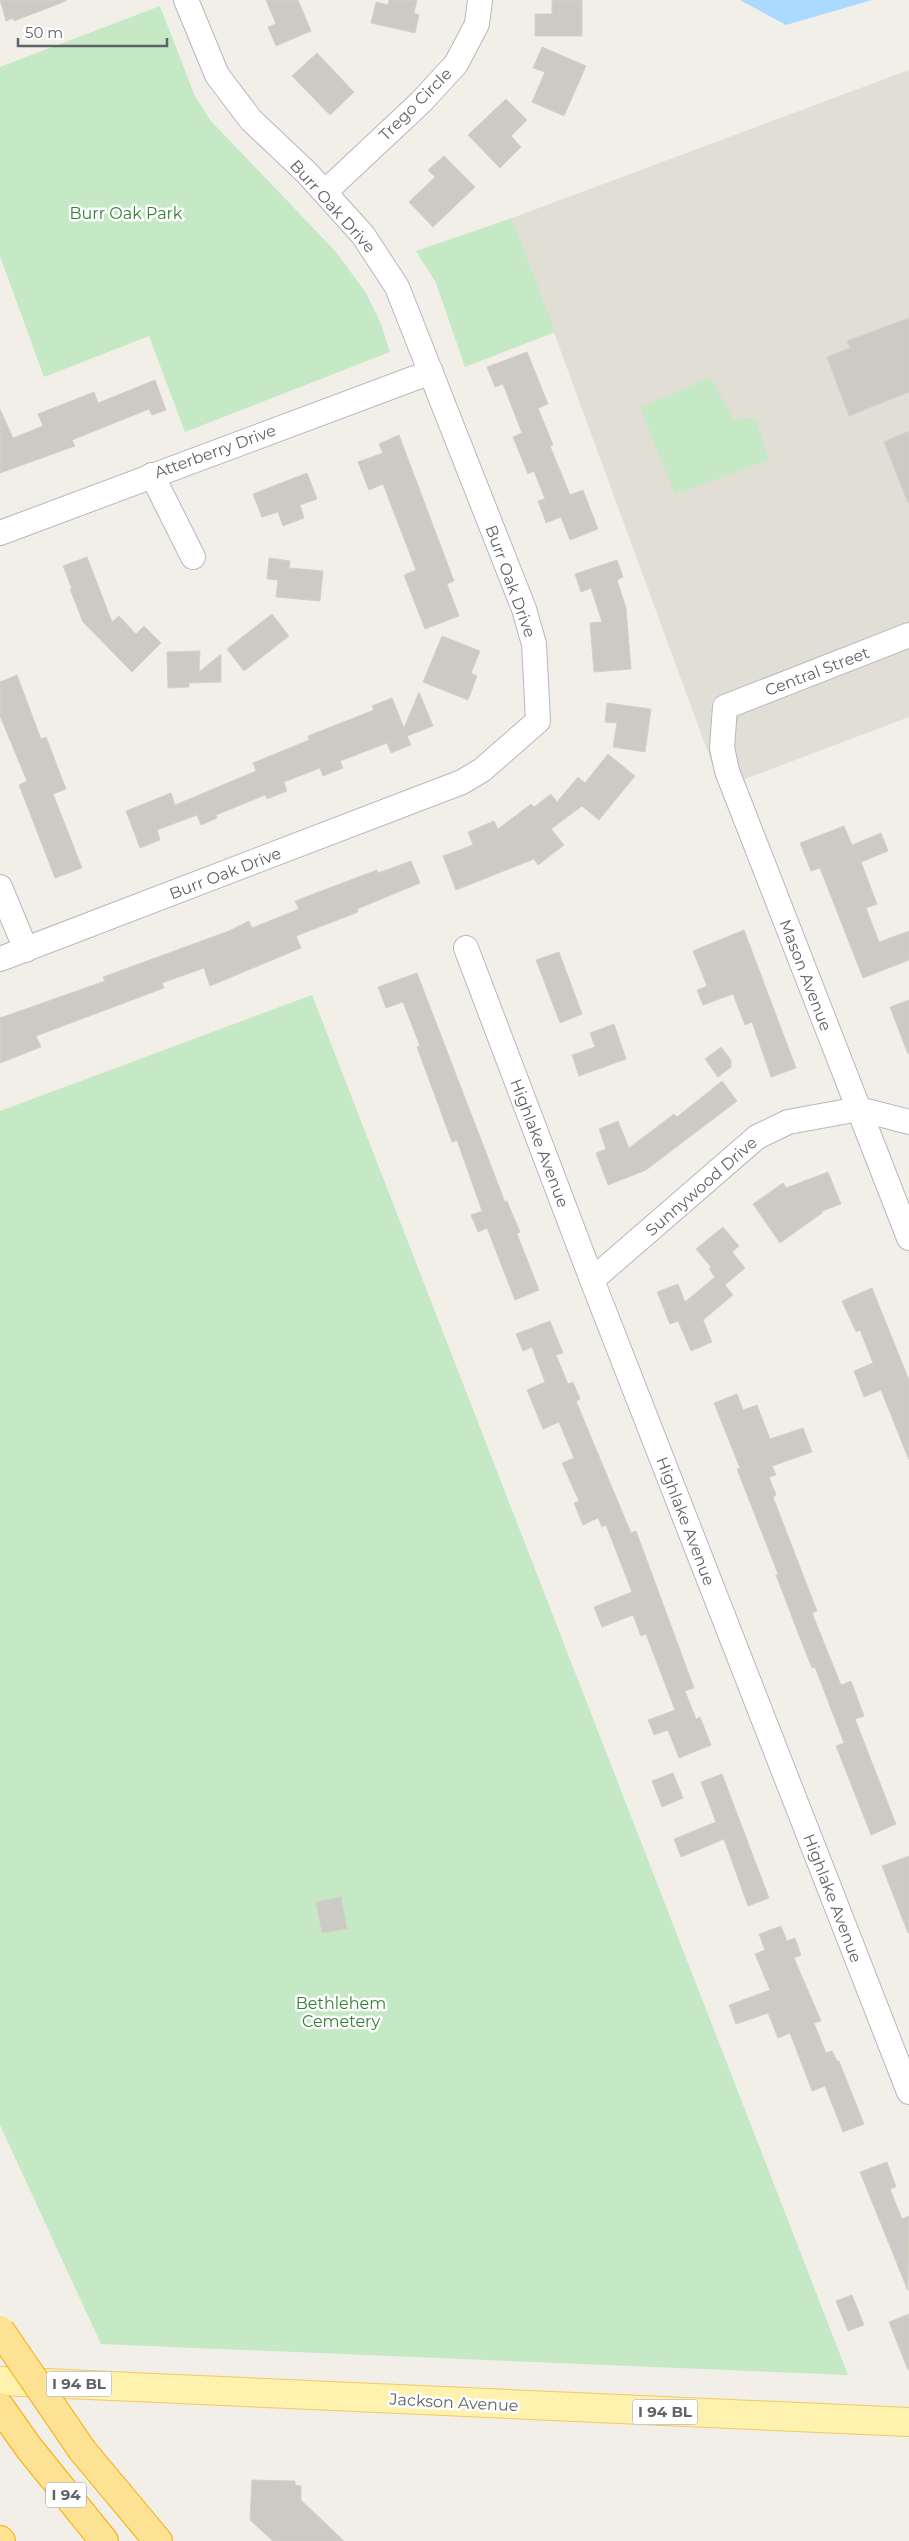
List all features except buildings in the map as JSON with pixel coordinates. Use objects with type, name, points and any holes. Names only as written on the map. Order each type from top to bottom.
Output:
[{"type":"highway","name":"I 94","points":[[0,2330],[82,2450],[158,2541]]},
{"type":"highway","name":"I 94","points":[[0,2407],[29,2448],[104,2541]]},
{"type":"main road","name":"Jackson Avenue","points":[[0,2381],[909,2422]]},
{"type":"street","name":"Burr Oak Drive","points":[[0,959],[462,782],[482,770],[538,721],[534,644],[527,618],[397,287],[363,234],[325,192],[252,120],[217,75],[186,0]]},
{"type":"street","name":"Trego Circle","points":[[325,192],[421,102],[456,64],[477,24],[480,0]]},
{"type":"street","name":"Atterberry Drive","points":[[0,533],[431,372]]},
{"type":"street","points":[[152,475],[193,557]]},
{"type":"street","name":"Central Street","points":[[725,707],[909,635]]},
{"type":"street","name":"Mason Avenue","points":[[725,707],[722,748],[727,771],[909,1238]]},
{"type":"street","points":[[0,887],[26,950]]},
{"type":"street","name":"Highlake Avenue","points":[[466,948],[592,1280],[909,2092]]},
{"type":"street","name":"Sunnywood Drive","points":[[592,1280],[757,1137],[788,1122],[859,1110],[909,1122]]},
{"type":"shaded area","points":[[909,70],[909,717],[721,788],[512,218]]},
{"type":"green space","name":"Burr Oak Park","points":[[160,6],[194,94],[210,120],[336,252],[366,293],[381,324],[390,352],[185,432],[149,336],[44,377],[0,256],[0,67]]},
{"type":"green space","points":[[512,218],[555,332],[465,367],[436,283],[416,251]]},
{"type":"green space","points":[[711,377],[733,420],[755,418],[769,460],[675,494],[640,408]]},
{"type":"green space","name":"Bethlehem Cemetery","points":[[312,995],[848,2375],[101,2344],[0,2125],[0,1111]]},
{"type":"water","points":[[740,0],[872,0],[786,25]]}]
